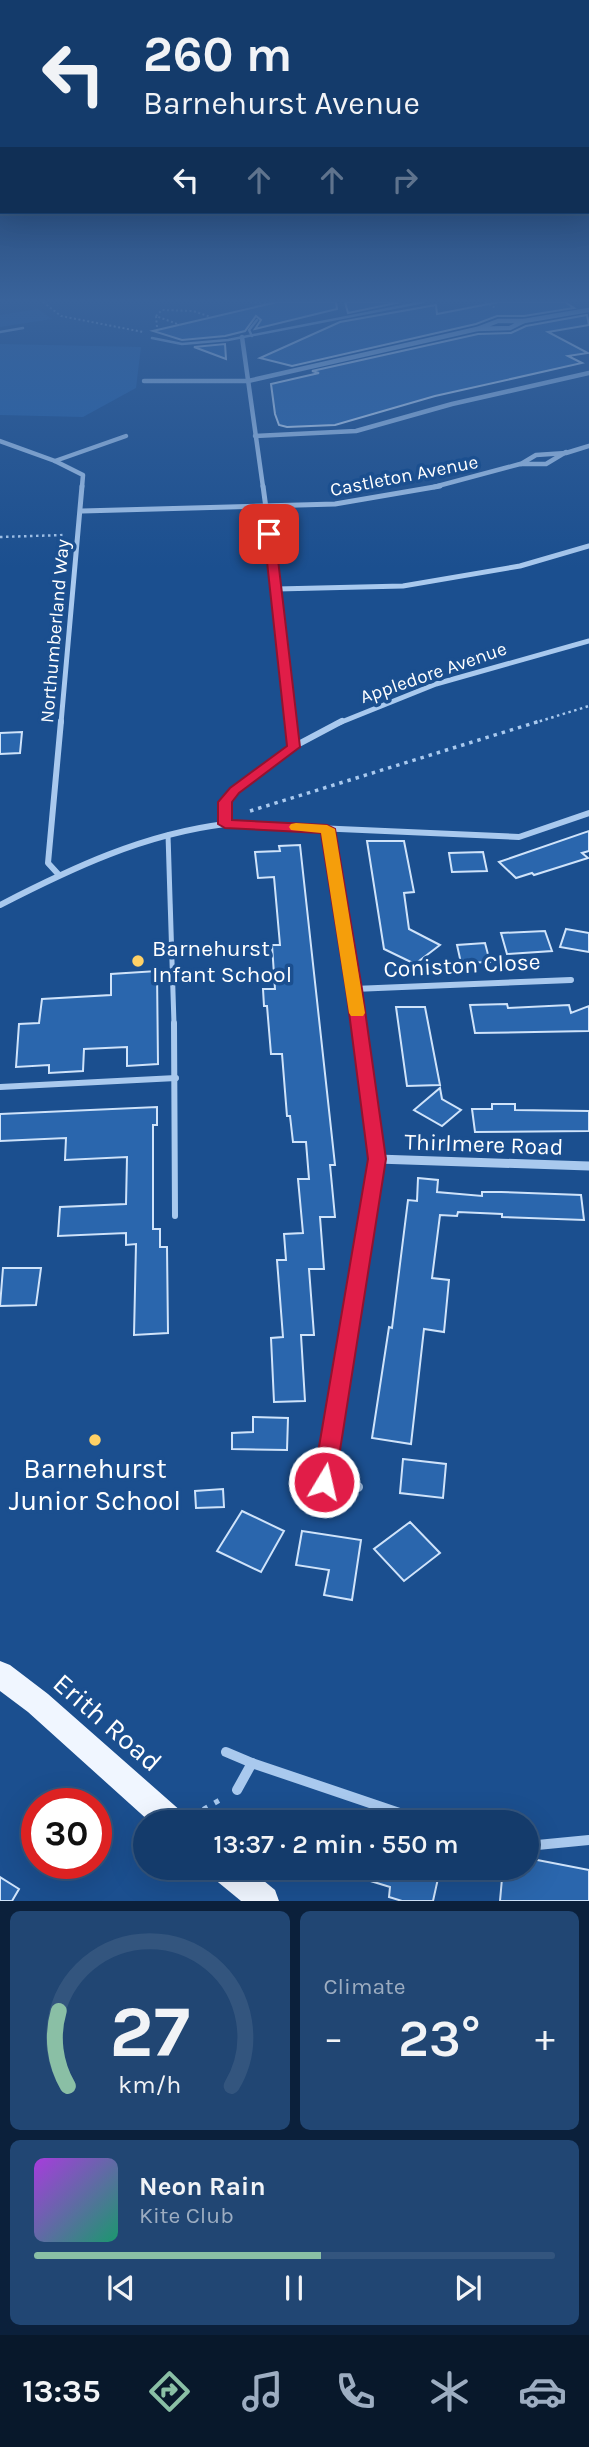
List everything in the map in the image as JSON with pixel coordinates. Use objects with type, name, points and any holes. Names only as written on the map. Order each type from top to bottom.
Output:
[{"type":"main road","name":"Erith Road","points":[[0,1674],[38,1703],[158,1810]]},
{"type":"main road","points":[[239,1880],[264,1901]]},
{"type":"street","points":[[249,391],[277,589],[293,747]]},
{"type":"street","points":[[256,436],[356,431],[511,391]]},
{"type":"street","points":[[55,461],[126,436]]},
{"type":"street","name":"Northumberland Way","points":[[0,441],[55,461],[83,475],[82,511],[48,863],[59,875]]},
{"type":"street","name":"Castleton Avenue","points":[[82,511],[265,507],[373,500],[520,464],[545,464],[566,453],[589,446]]},
{"type":"street","name":"Castleton Avenue","points":[[520,464],[526,458],[537,454],[566,453]]},
{"type":"street","points":[[277,589],[403,586],[520,566],[589,546]]},
{"type":"street","name":"Appledore Avenue","points":[[225,821],[225,802],[234,790],[293,747],[332,724],[456,678],[589,641]]},
{"type":"street","points":[[0,905],[93,860],[168,835],[225,821],[327,829],[519,837],[589,813]]},
{"type":"street","points":[[327,829],[354,989],[377,1159],[324,1482],[358,1487]]},
{"type":"street","name":"Coniston Close","points":[[354,989],[571,980]]},
{"type":"street","name":"Thirlmere Road","points":[[377,1159],[589,1166]]},
{"type":"street","points":[[226,1752],[391,1810]]},
{"type":"street","points":[[237,1790],[252,1763]]},
{"type":"street","points":[[539,1845],[589,1840]]},
{"type":"lane","points":[[168,835],[176,1078],[175,1216]]},
{"type":"lane","points":[[0,1087],[176,1078]]},
{"type":"path","points":[[0,537],[79,534]]},
{"type":"path","points":[[225,821],[589,706]]},
{"type":"path","points":[[202,1810],[237,1790]]},
{"type":"shaded area","points":[[0,391],[131,391],[83,417],[0,415]]},
{"type":"building","points":[[272,391],[459,391],[335,425],[287,427],[279,425]]},
{"type":"building","points":[[22,732],[20,753],[0,754],[0,733]]},
{"type":"building","points":[[589,831],[589,851],[582,853],[588,858],[516,878],[499,862]]},
{"type":"building","points":[[367,841],[404,841],[414,892],[404,893],[409,929],[440,945],[415,964],[384,949]]},
{"type":"building","points":[[300,845],[335,1165],[330,1165],[335,1217],[320,1217],[324,1269],[309,1269],[314,1335],[301,1335],[305,1401],[274,1402],[271,1338],[283,1337],[277,1260],[286,1260],[284,1234],[303,1233],[298,1179],[309,1179],[306,1142],[293,1142],[290,1116],[287,1116],[282,1054],[271,1054],[263,989],[275,989],[272,945],[280,945],[274,877],[258,878],[255,852],[280,851],[279,846]]},
{"type":"building","points":[[483,852],[487,871],[452,872],[449,853]]},
{"type":"building","points":[[566,929],[589,933],[589,952],[560,947]]},
{"type":"building","points":[[545,931],[552,951],[507,954],[501,933]]},
{"type":"building","points":[[485,943],[490,962],[461,963],[457,945]]},
{"type":"building","points":[[157,971],[158,1064],[127,1066],[127,1047],[84,1049],[83,1071],[49,1073],[49,1065],[16,1067],[19,1024],[39,1023],[42,999],[111,995],[111,974]]},
{"type":"building","points":[[507,1004],[508,1008],[569,1005],[571,1013],[589,1006],[589,1031],[475,1033],[470,1005]]},
{"type":"building","points":[[396,1007],[425,1007],[440,1085],[407,1086]]},
{"type":"building","points":[[440,1088],[442,1099],[461,1110],[442,1126],[414,1110]]},
{"type":"building","points":[[492,1104],[515,1104],[515,1110],[589,1111],[589,1131],[475,1132],[472,1109],[492,1109]]},
{"type":"building","points":[[157,1107],[157,1125],[153,1125],[153,1229],[160,1229],[160,1247],[167,1247],[168,1333],[134,1335],[136,1244],[126,1245],[126,1233],[58,1236],[60,1207],[126,1204],[127,1157],[65,1160],[66,1138],[0,1141],[0,1114]]},
{"type":"building","points":[[418,1178],[438,1180],[437,1192],[482,1196],[482,1192],[581,1195],[584,1220],[502,1217],[502,1214],[458,1212],[457,1216],[440,1215],[432,1278],[449,1280],[444,1332],[424,1329],[411,1444],[372,1438],[389,1327],[392,1328],[408,1200],[417,1201]]},
{"type":"building","points":[[3,1268],[41,1268],[36,1305],[0,1306]]},
{"type":"building","points":[[253,1417],[288,1418],[287,1450],[232,1449],[232,1433],[253,1432]]},
{"type":"building","points":[[403,1459],[446,1464],[443,1498],[400,1493]]},
{"type":"building","points":[[223,1489],[224,1507],[196,1508],[195,1491]]},
{"type":"building","points":[[242,1511],[284,1531],[261,1572],[217,1551]]},
{"type":"building","points":[[410,1522],[440,1553],[404,1581],[374,1549]]},
{"type":"building","points":[[302,1531],[361,1540],[352,1600],[324,1595],[329,1570],[296,1565]]},
{"type":"building","points":[[539,1860],[589,1870],[589,1901],[500,1901],[502,1880],[539,1880]]},
{"type":"building","points":[[0,1877],[19,1889],[12,1901],[0,1901]]},
{"type":"building","points":[[367,1880],[438,1880],[433,1901],[402,1901],[389,1897],[390,1887]]},
{"type":"slow traffic","points":[[296,827],[327,829],[357,1013]]},
{"type":"place","name":"Barnehurst Infant School","points":[[138,961]]},
{"type":"place","name":"Barnehurst Junior School","points":[[95,1440]]},
{"type":"route","points":[[269,534],[293,747],[234,790],[225,802],[225,824],[327,829],[354,989],[377,1159],[324,1482]]}]
